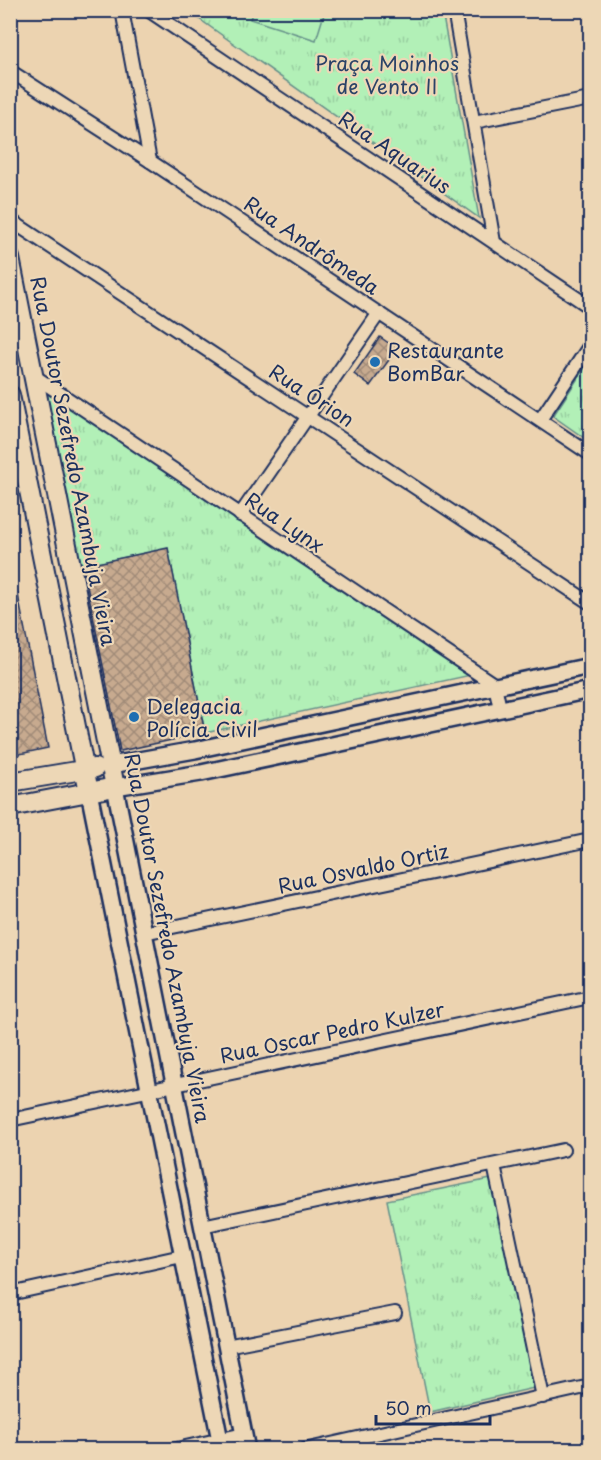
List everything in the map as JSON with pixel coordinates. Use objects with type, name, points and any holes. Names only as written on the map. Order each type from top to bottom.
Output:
[{"type":"main road","name":"Rua Doutor Sezefredo Azambuja Vieira","points":[[10,258],[116,787]]},
{"type":"main road","points":[[10,395],[89,792]]},
{"type":"main road","points":[[53,611],[80,608]]},
{"type":"main road","points":[[10,782],[111,765]]},
{"type":"main road","points":[[10,807],[116,787]]},
{"type":"street","points":[[122,10],[150,161]]},
{"type":"street","name":"Rua Aquarius","points":[[147,10],[591,307]]},
{"type":"street","points":[[454,10],[494,242]]},
{"type":"street","name":"Rua Andrômeda","points":[[10,71],[150,161],[591,454]]},
{"type":"street","points":[[474,122],[591,99]]},
{"type":"street","name":"Rua Órion","points":[[10,220],[591,603]]},
{"type":"street","points":[[240,515],[379,313]]},
{"type":"street","points":[[540,420],[591,345]]},
{"type":"street","name":"Rua Lynx","points":[[34,376],[495,685]]},
{"type":"street","points":[[111,765],[195,750],[591,666]]},
{"type":"street","points":[[495,685],[500,709]]},
{"type":"street","points":[[116,787],[201,773],[591,690]]},
{"type":"street","points":[[195,750],[201,773]]},
{"type":"street","name":"Rua Doutor Sezefredo Azambuja Vieira","points":[[116,787],[246,1442]]},
{"type":"street","points":[[89,792],[221,1444]]},
{"type":"street","name":"Rua Osvaldo Ortiz","points":[[144,933],[591,840]]},
{"type":"street","name":"Rua Oscar Pedro Kulzer","points":[[10,1120],[591,997]]},
{"type":"street","points":[[202,1226],[563,1150]]},
{"type":"street","points":[[494,1165],[543,1397]]},
{"type":"street","points":[[10,1294],[182,1256]]},
{"type":"street","points":[[226,1346],[395,1313]]},
{"type":"street","points":[[304,1449],[591,1386]]},
{"type":"street","points":[[172,1449],[246,1442]]},
{"type":"green space","points":[[253,10],[325,11],[316,40],[250,19]]},
{"type":"green space","name":"Praça Moinhos de Vento II","points":[[188,11],[442,11],[479,218]]},
{"type":"green space","points":[[590,360],[590,442],[553,416]]},
{"type":"green space","points":[[44,390],[471,675],[205,733],[168,549],[81,566]]},
{"type":"green space","points":[[491,1179],[534,1388],[430,1412],[387,1200]]},
{"type":"building","name":"Restaurante BomBar","points":[[380,337],[397,349],[370,386],[354,374]]},
{"type":"building","points":[[168,548],[205,733],[120,751],[83,566]]},
{"type":"building","points":[[16,585],[48,748],[10,756],[10,586]]},
{"type":"place","name":"Restaurante BomBar","points":[[375,362]]},
{"type":"place","name":"Delegacia Polícia Civil","points":[[134,717]]}]
